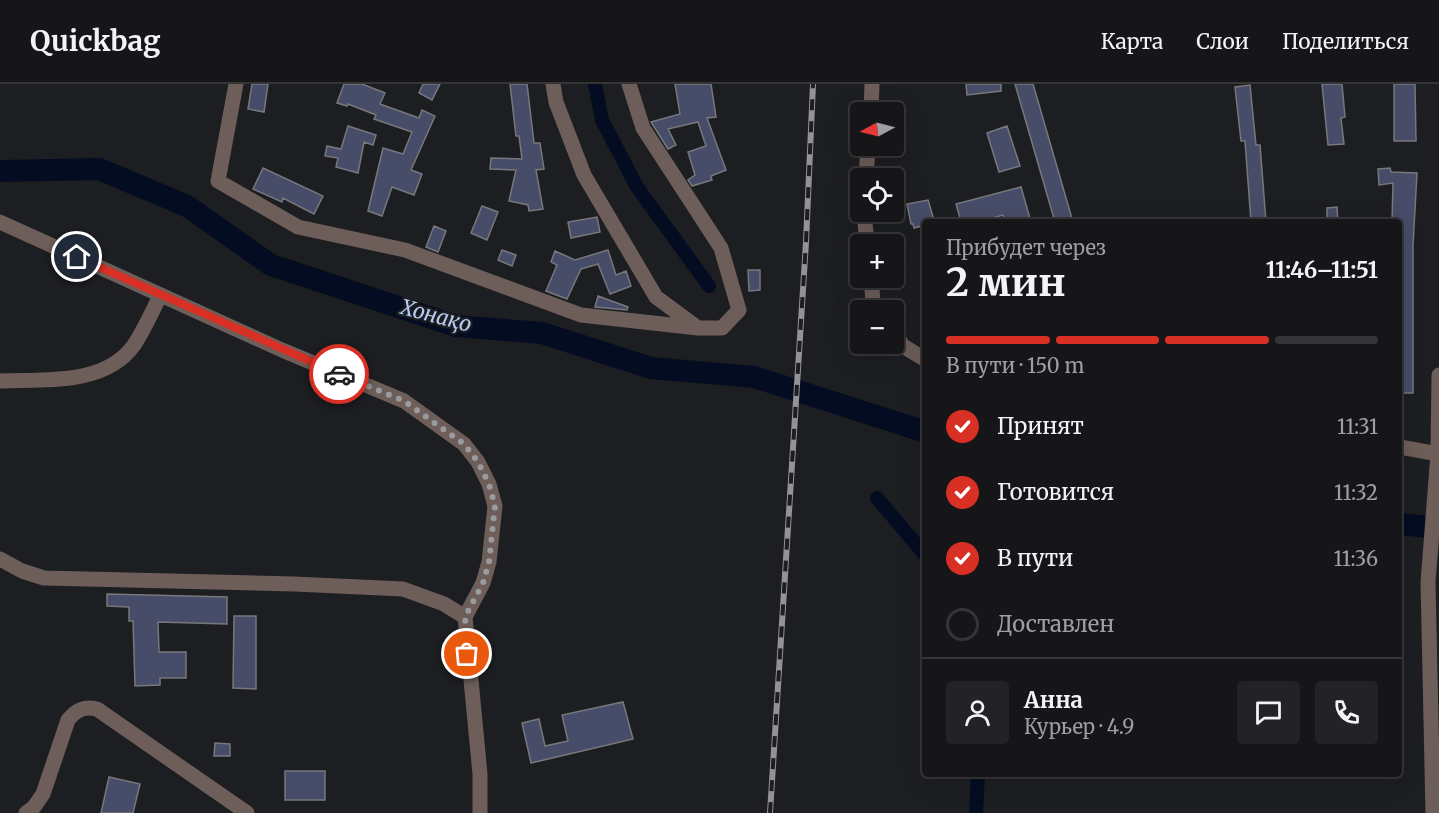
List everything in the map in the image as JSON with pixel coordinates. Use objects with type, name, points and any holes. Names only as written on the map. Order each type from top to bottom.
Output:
[{"type":"street","points":[[236,84],[218,181],[298,226],[405,250],[581,315],[698,328],[722,328],[739,310],[721,248],[643,128],[628,84]]},
{"type":"street","points":[[553,84],[556,102],[590,186],[656,297],[698,328]]},
{"type":"street","points":[[871,102],[872,84]]},
{"type":"street","points":[[0,222],[160,296],[404,401],[464,444],[478,462],[489,484],[495,506],[489,562],[483,583],[465,617],[480,774],[480,813]]},
{"type":"street","points":[[0,381],[70,377],[100,371],[132,347],[160,296]]},
{"type":"street","points":[[904,347],[922,358]]},
{"type":"street","points":[[1433,813],[1428,582],[1438,454],[1439,375]]},
{"type":"street","points":[[1402,447],[1438,454]]},
{"type":"street","points":[[0,559],[22,571],[44,578],[305,584],[403,589],[444,604],[465,617]]},
{"type":"street","points":[[26,813],[34,807],[43,794],[68,720],[74,713],[85,708],[97,710],[247,813]]},
{"type":"building","points":[[252,84],[268,84],[264,112],[248,109]]},
{"type":"building","points":[[344,84],[362,84],[385,93],[380,104],[419,118],[422,110],[435,116],[411,170],[422,174],[414,195],[392,187],[382,216],[368,211],[383,148],[403,154],[412,132],[374,119],[376,115],[348,104],[347,106],[337,103]]},
{"type":"building","points":[[423,84],[440,84],[432,100],[419,93]]},
{"type":"building","points":[[510,84],[527,84],[534,143],[540,143],[544,169],[536,170],[543,209],[529,211],[528,205],[509,201],[516,170],[490,169],[491,158],[522,159],[519,136],[516,136]]},
{"type":"building","points":[[675,84],[711,84],[716,117],[707,118],[726,170],[711,176],[712,180],[692,186],[688,180],[695,175],[688,152],[706,146],[698,122],[668,129],[676,145],[668,149],[651,122],[680,114]]},
{"type":"building","points":[[966,84],[1001,84],[1001,91],[967,95]]},
{"type":"building","points":[[1015,84],[1033,84],[1072,219],[1054,219]]},
{"type":"building","points":[[1322,84],[1342,84],[1345,117],[1341,118],[1344,144],[1328,145]]},
{"type":"building","points":[[1394,84],[1415,84],[1416,141],[1394,141]]},
{"type":"building","points":[[1250,85],[1256,145],[1260,145],[1266,219],[1251,219],[1245,141],[1241,141],[1235,87]]},
{"type":"building","points":[[348,126],[376,135],[373,145],[364,142],[358,173],[336,167],[338,158],[325,156],[327,146],[341,149]]},
{"type":"building","points":[[1007,126],[1020,166],[999,172],[987,133]]},
{"type":"building","points":[[263,168],[323,196],[314,214],[283,198],[282,202],[253,189]]},
{"type":"building","points":[[1390,168],[1391,172],[1417,173],[1413,246],[1413,393],[1402,393],[1402,219],[1392,219],[1393,183],[1379,185],[1378,169]]},
{"type":"building","points":[[1021,187],[1030,219],[1004,219],[1003,215],[989,219],[960,219],[956,204]]},
{"type":"building","points":[[928,200],[934,219],[922,219],[922,226],[914,228],[907,204]]},
{"type":"building","points":[[482,206],[498,212],[487,240],[471,233]]},
{"type":"building","points":[[1337,207],[1338,219],[1327,219],[1327,208]]},
{"type":"building","points":[[597,217],[600,232],[571,238],[568,222]]},
{"type":"building","points":[[434,226],[446,231],[438,252],[426,247]]},
{"type":"building","points":[[502,250],[516,255],[512,266],[498,260]]},
{"type":"building","points":[[608,250],[616,275],[626,271],[631,286],[610,294],[598,264],[581,269],[567,299],[546,291],[557,265],[551,262],[555,251],[575,260]]},
{"type":"building","points":[[748,270],[760,270],[760,290],[749,291]]},
{"type":"building","points":[[598,296],[628,307],[627,310],[595,307]]},
{"type":"building","points":[[107,594],[227,597],[227,624],[158,622],[159,652],[186,652],[186,678],[160,678],[160,685],[135,686],[133,621],[129,621],[129,607],[107,606]]},
{"type":"building","points":[[234,616],[256,616],[256,689],[233,688]]},
{"type":"building","points":[[623,702],[633,739],[531,763],[522,723],[539,719],[545,746],[568,741],[562,715]]},
{"type":"building","points":[[215,743],[230,744],[230,756],[214,756]]},
{"type":"building","points":[[285,771],[325,771],[325,800],[285,800]]},
{"type":"building","points":[[109,777],[140,784],[133,813],[101,813]]},
{"type":"waterway","points":[[595,84],[602,120],[637,187],[709,286]]},
{"type":"waterway","name":"Хонақо","points":[[0,171],[99,169],[187,206],[271,265],[456,326],[542,333],[651,368],[754,377],[922,431]]},
{"type":"waterway","points":[[877,498],[922,551]]},
{"type":"waterway","name":"Хонақо","points":[[1402,524],[1439,528]]},
{"type":"waterway","points":[[976,813],[978,777]]},
{"type":"railway","points":[[770,813],[806,242],[813,84]]},
{"type":"way so far","points":[[339,374],[404,401],[464,444],[478,462],[489,484],[495,506],[494,524],[489,562],[483,583],[465,617],[467,654]]},
{"type":"route","points":[[77,257],[339,374]]}]
